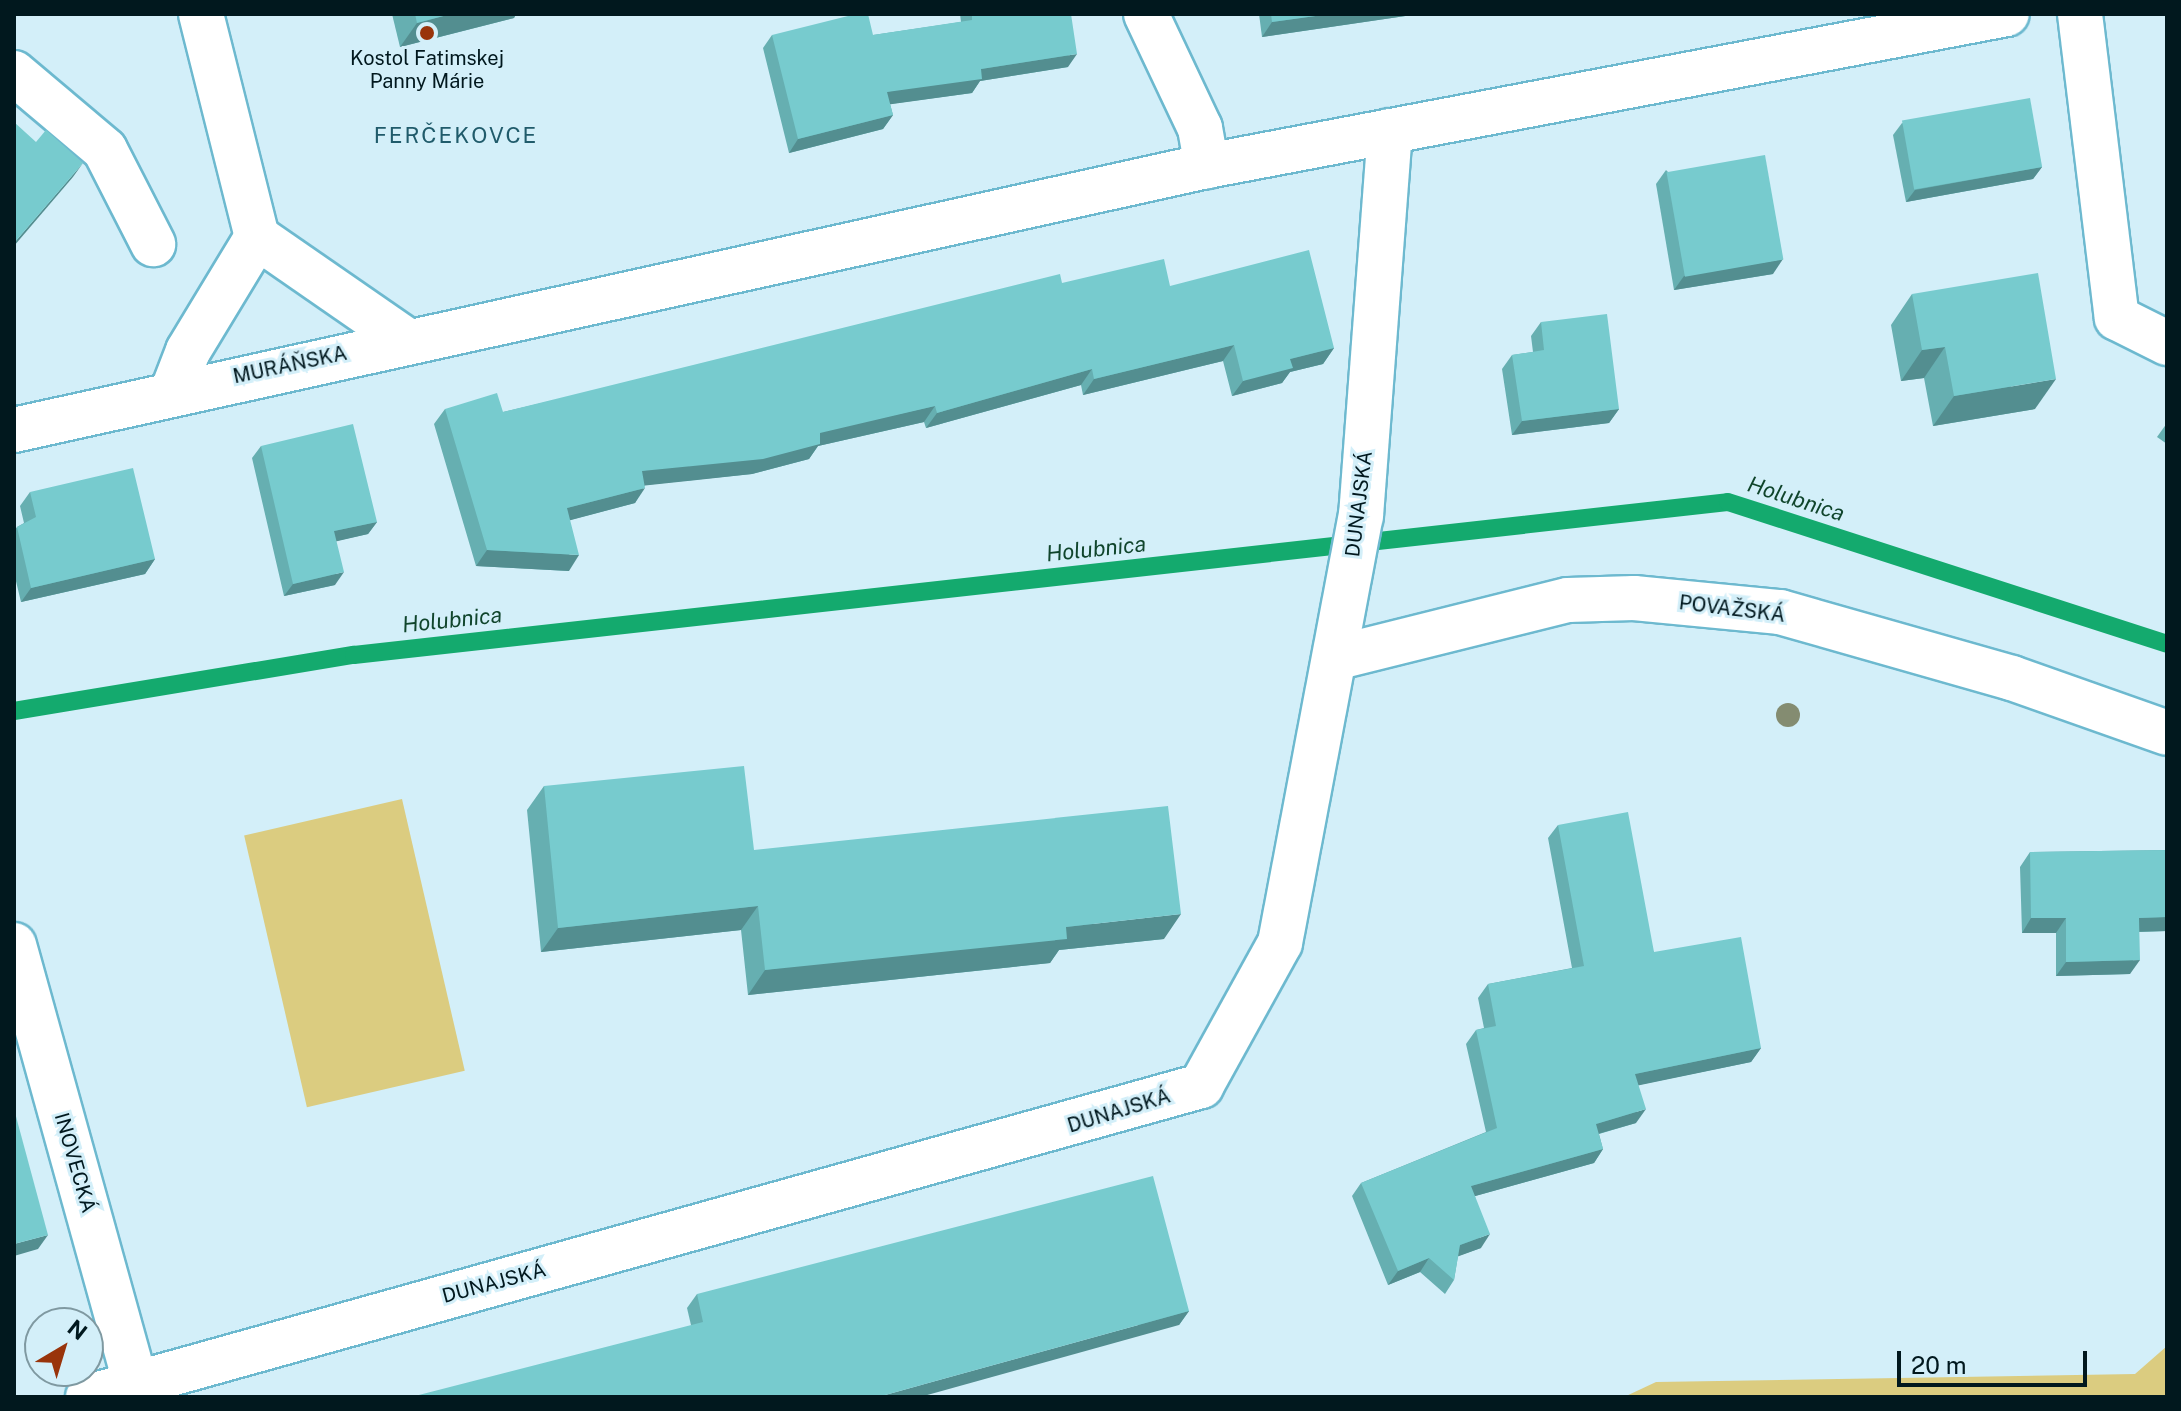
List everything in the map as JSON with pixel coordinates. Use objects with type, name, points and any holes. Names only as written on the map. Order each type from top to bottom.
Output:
[{"type":"street","points":[[201,14],[257,237],[407,341]]},
{"type":"street","points":[[1146,14],[1200,128],[1207,166]]},
{"type":"street","name":"MURÁŇSKA","points":[[14,430],[173,390],[1207,166],[2007,14]]},
{"type":"street","points":[[2080,14],[2117,318],[2167,343]]},
{"type":"street","points":[[14,73],[105,150],[153,244]]},
{"type":"street","name":"DUNAJSKÁ","points":[[88,1397],[135,1381],[1201,1086],[1280,943],[1361,516],[1390,131]]},
{"type":"street","points":[[173,390],[188,351],[257,237]]},
{"type":"street","name":"POVAŽSKÁ","points":[[1335,658],[1568,600],[1634,598],[1780,612],[2012,678],[2167,733]]},
{"type":"street","name":"INOVECKÁ","points":[[14,945],[135,1381]]},
{"type":"shaded area","points":[[402,799],[465,1071],[307,1107],[244,835]]},
{"type":"shaded area","points":[[2167,1346],[2167,1397],[1624,1397],[1656,1382],[2135,1374]]},
{"type":"building","points":[[415,14],[451,14],[417,23]]},
{"type":"building","points":[[856,14],[868,14],[873,35],[972,20],[972,14],[1071,14],[1077,54],[981,69],[982,79],[887,92],[893,115],[798,139],[772,35]]},
{"type":"building","points":[[1271,14],[1330,14],[1272,22]]},
{"type":"building","points":[[2030,98],[2042,167],[1914,190],[1902,121]]},
{"type":"building","points":[[14,122],[36,142],[46,130],[83,163],[14,243]]},
{"type":"building","points":[[1765,155],[1783,259],[1685,277],[1667,172]]},
{"type":"building","points":[[1309,250],[1334,348],[1290,359],[1293,368],[1243,381],[1234,345],[1094,379],[1092,369],[937,413],[935,406],[820,433],[820,444],[763,459],[642,471],[645,488],[567,508],[579,555],[487,550],[445,409],[497,393],[503,412],[1060,274],[1062,283],[1164,259],[1170,286]]},
{"type":"building","points":[[2038,273],[2056,379],[1954,396],[1945,347],[1922,350],[1912,294]]},
{"type":"building","points":[[1607,314],[1619,409],[1522,421],[1512,355],[1544,350],[1541,322]]},
{"type":"building","points":[[353,424],[377,522],[334,531],[344,572],[293,584],[261,446]]},
{"type":"building","points":[[133,468],[155,559],[31,588],[17,527],[36,517],[30,492]]},
{"type":"building","points":[[744,766],[754,850],[1168,806],[1181,914],[1066,927],[1067,939],[765,970],[758,906],[558,928],[544,786]]},
{"type":"building","points":[[1628,812],[1654,952],[1741,937],[1761,1048],[1635,1074],[1646,1109],[1596,1124],[1603,1149],[1471,1186],[1490,1234],[1460,1245],[1454,1280],[1429,1258],[1398,1271],[1361,1183],[1497,1128],[1476,1030],[1496,1026],[1488,984],[1584,966],[1558,825]]},
{"type":"building","points":[[2167,850],[2167,917],[2139,918],[2140,960],[2066,962],[2066,918],[2031,918],[2030,852]]},
{"type":"building","points":[[14,1109],[48,1235],[14,1244]]},
{"type":"building","points":[[1153,1176],[1189,1311],[878,1397],[411,1397],[703,1322],[697,1294]]},
{"type":"waterway","name":"Holubnica","points":[[14,711],[354,655],[1728,502],[2167,644]]},
{"type":"place","name":"Kostol Fatimskej Panny Márie","points":[[427,33]]},
{"type":"district","name":"FERČEKOVCE","points":[[456,136]]}]
